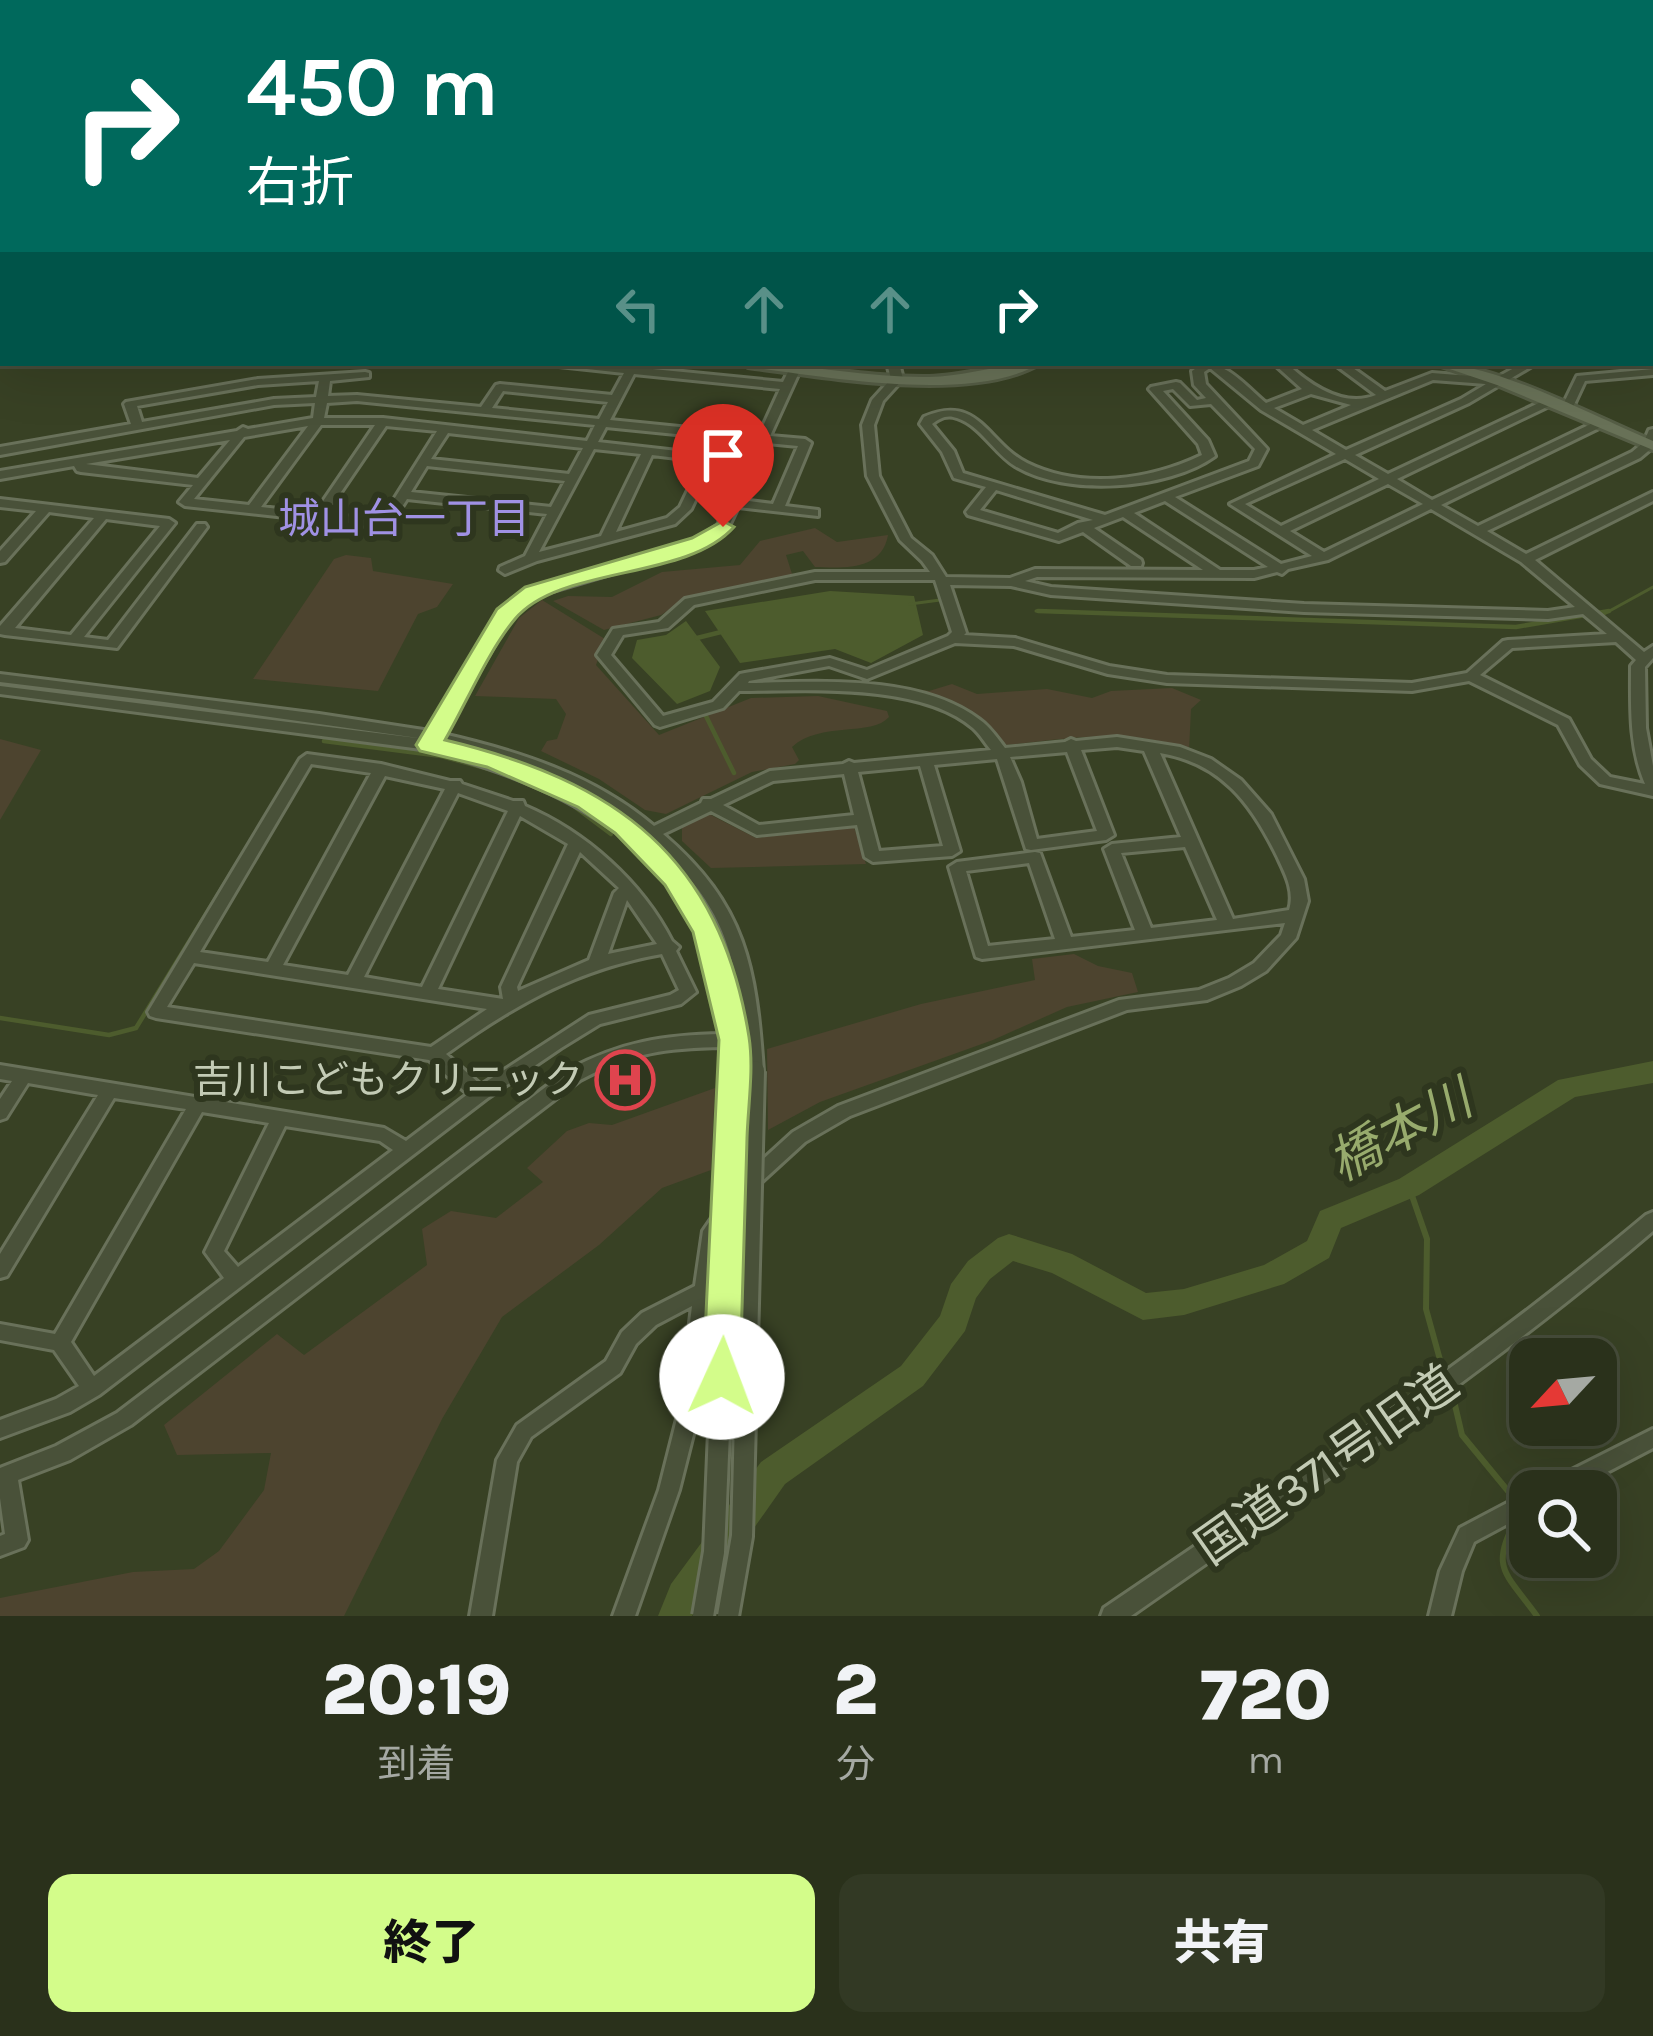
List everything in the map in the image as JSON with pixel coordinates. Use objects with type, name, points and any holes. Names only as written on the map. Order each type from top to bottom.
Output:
[{"type":"main road","points":[[776,366],[976,380],[1024,366]]},
{"type":"main road","points":[[1449,366],[1652,441]]},
{"type":"street","points":[[539,391],[557,366]]},
{"type":"street","points":[[590,366],[787,386]]},
{"type":"street","points":[[994,485],[972,512],[1059,537],[1254,463],[1262,454],[1212,400],[1198,379],[1201,366]]},
{"type":"street","points":[[1214,366],[1265,408],[1526,560],[1614,635],[1649,655],[1638,667],[1647,700],[1644,768],[1653,789]]},
{"type":"street","points":[[1282,366],[1310,390],[1360,404]]},
{"type":"street","points":[[1343,366],[1384,396]]},
{"type":"street","points":[[1323,557],[1236,504],[1502,382],[1527,366]]},
{"type":"street","points":[[432,740],[506,614],[520,603],[550,585],[700,543],[723,527],[795,368]]},
{"type":"street","points":[[531,555],[631,370]]},
{"type":"street","points":[[895,371],[868,425],[871,465],[892,518],[941,578],[959,633],[866,675],[830,662],[745,677],[718,705],[660,722],[604,655],[618,632],[663,625],[690,602],[714,595],[750,592],[815,576],[941,578],[1011,582],[1052,591],[1304,608],[1588,612]]},
{"type":"street","points":[[1567,409],[1581,378],[1653,371]]},
{"type":"street","points":[[136,426],[130,404],[258,382],[365,375]]},
{"type":"street","points":[[252,509],[318,421],[325,376]]},
{"type":"street","points":[[1304,429],[1432,376],[1502,382]]},
{"type":"street","points":[[1101,518],[958,475],[948,451],[926,424],[928,418],[946,411],[961,413],[1026,468],[1086,483],[1114,484],[1209,456],[1204,442],[1155,389],[1176,385],[1194,404],[1212,400]]},
{"type":"street","points":[[485,410],[500,387],[615,399]]},
{"type":"street","points":[[1265,408],[1310,390]]},
{"type":"street","points":[[0,488],[7,474],[6,449],[322,398],[394,400],[806,443],[778,508]]},
{"type":"street","points":[[1280,530],[1549,402]]},
{"type":"street","points":[[7,474],[243,430],[318,421],[383,422],[709,458],[685,509],[671,521],[532,558],[505,571]]},
{"type":"street","points":[[318,517],[383,422]]},
{"type":"street","points":[[1011,582],[1035,573],[1282,570],[1323,557],[1599,424]]},
{"type":"street","points":[[243,430],[185,502],[386,524],[444,429]]},
{"type":"street","points":[[1478,531],[1636,455],[1652,441]]},
{"type":"street","points":[[607,537],[648,451]]},
{"type":"street","points":[[79,461],[81,468],[202,482]]},
{"type":"street","points":[[424,462],[572,478]]},
{"type":"street","points":[[404,495],[554,512]]},
{"type":"street","points":[[1526,560],[1653,496]]},
{"type":"street","points":[[1168,498],[1282,570]]},
{"type":"street","points":[[0,503],[169,523],[74,640]]},
{"type":"street","points":[[736,503],[814,513]]},
{"type":"street","points":[[0,559],[45,508]]},
{"type":"street","points":[[1124,512],[1217,574]]},
{"type":"street","points":[[2,631],[103,515]]},
{"type":"street","points":[[2,631],[112,646],[201,526]]},
{"type":"street","points":[[1082,526],[1136,563]]},
{"type":"street","points":[[953,639],[1016,642],[1108,670],[1167,679],[1412,687],[1471,676],[1508,644],[1614,635]]},
{"type":"street","points":[[1471,676],[1564,722],[1585,761],[1605,781],[1653,789]]},
{"type":"street","points":[[0,678],[511,753],[568,778],[654,831],[691,868],[730,925],[746,987],[742,1536],[728,1616]]},
{"type":"street","points":[[739,687],[830,687],[946,702],[1000,750],[1031,844],[1106,835],[1071,744]]},
{"type":"street","points":[[0,691],[432,740],[540,777],[587,800],[676,878],[708,932],[743,1040]]},
{"type":"street","points":[[624,1616],[669,1490],[690,1407],[710,1236],[740,1191],[799,1137],[844,1112],[1125,1004],[1201,996],[1234,982],[1260,967],[1288,938],[1298,913],[1296,879],[1250,797],[1206,762],[1117,742],[770,776],[638,840]]},
{"type":"street","points":[[1149,746],[1227,924]]},
{"type":"street","points":[[0,1430],[63,1406],[92,1389],[480,1094],[596,1019],[675,1000],[688,992],[670,947],[630,890],[577,841],[518,805],[455,784],[307,759],[156,1012],[434,1054],[480,1094]]},
{"type":"street","points":[[849,766],[873,857],[952,851],[925,759]]},
{"type":"street","points":[[273,969],[381,769]]},
{"type":"street","points":[[353,982],[455,784]]},
{"type":"street","points":[[708,803],[757,830],[863,819]]},
{"type":"street","points":[[427,994],[518,805]]},
{"type":"street","points":[[506,1002],[577,841]]},
{"type":"street","points":[[1144,934],[1112,849],[1190,841]]},
{"type":"street","points":[[1065,944],[1035,857],[957,867],[982,953],[1065,944],[1227,924],[1280,919],[1298,913]]},
{"type":"street","points":[[598,961],[622,893],[630,890]]},
{"type":"street","points":[[434,1054],[506,1002],[598,961],[670,947]]},
{"type":"street","points":[[190,956],[506,1002]]},
{"type":"street","points":[[0,1546],[16,1540],[4,1477],[124,1419],[574,1075],[609,1055],[668,1039],[743,1040]]},
{"type":"street","points":[[703,1616],[714,1552],[744,1071]]},
{"type":"street","points":[[0,1072],[384,1135],[406,1151]]},
{"type":"street","points":[[0,1113],[24,1076]]},
{"type":"street","points":[[0,1270],[110,1090]]},
{"type":"street","points":[[61,1343],[198,1104]]},
{"type":"street","points":[[237,1280],[214,1252],[280,1118]]},
{"type":"street","name":"国道371号旧道","points":[[1112,1616],[1418,1403],[1610,1259],[1653,1220]]},
{"type":"street","points":[[481,1616],[507,1460],[516,1440],[613,1367],[629,1338],[650,1319],[701,1292]]},
{"type":"street","points":[[0,1332],[61,1343],[92,1389]]},
{"type":"street","points":[[1591,1470],[1653,1438]]},
{"type":"street","points":[[1440,1616],[1451,1570],[1467,1535],[1509,1512]]},
{"type":"shaded area","points":[[815,528],[837,542],[888,535],[878,555],[860,565],[815,567],[803,551],[786,555],[793,577],[692,595],[661,615],[604,630],[553,601],[568,596],[612,597],[662,572],[740,565],[760,541]]},
{"type":"shaded area","points":[[346,555],[371,558],[373,571],[453,584],[437,607],[418,614],[378,691],[253,679],[334,559]]},
{"type":"shaded area","points":[[830,591],[914,596],[923,635],[871,663],[835,649],[740,663],[705,611]]},
{"type":"shaded area","points":[[542,600],[605,639],[596,665],[659,735],[751,698],[818,696],[887,711],[889,717],[871,726],[804,739],[792,747],[799,760],[795,764],[752,772],[666,814],[645,810],[599,779],[541,751],[547,741],[557,739],[566,714],[556,699],[475,696],[519,618]]},
{"type":"shaded area","points":[[686,621],[720,667],[710,691],[677,704],[632,658],[637,640],[666,635]]},
{"type":"shaded area","points":[[883,683],[929,691],[952,684],[977,694],[1047,689],[1092,698],[1111,691],[1172,688],[1201,700],[1191,709],[1189,751],[1123,737],[1007,745],[949,700],[848,686]]},
{"type":"shaded area","points":[[0,739],[41,750],[0,820]]},
{"type":"shaded area","points":[[707,813],[756,838],[854,827],[866,864],[711,868],[682,841],[682,825]]},
{"type":"shaded area","points":[[1074,954],[1098,966],[1132,973],[1138,992],[1067,1007],[993,1040],[820,1102],[768,1130],[767,1049],[921,1004],[1035,980],[1032,959]]},
{"type":"shaded area","points":[[715,1088],[711,1170],[662,1188],[599,1245],[502,1317],[442,1419],[344,1616],[0,1616],[0,1598],[133,1572],[194,1569],[219,1551],[264,1490],[271,1453],[177,1455],[164,1425],[277,1334],[304,1355],[427,1265],[422,1229],[451,1211],[496,1218],[543,1182],[527,1168],[567,1131],[589,1123],[612,1125]]},
{"type":"waterway","points":[[1604,614],[1653,587]]},
{"type":"waterway","points":[[910,604],[940,600]]},
{"type":"waterway","points":[[1036,611],[1113,614]]},
{"type":"waterway","points":[[1038,611],[1113,614]]},
{"type":"waterway","points":[[1113,614],[1516,627],[1609,611]]},
{"type":"waterway","points":[[1113,614],[1128,614]]},
{"type":"waterway","points":[[697,638],[721,632]]},
{"type":"waterway","points":[[705,714],[734,773]]},
{"type":"waterway","points":[[324,741],[441,756],[489,769]]},
{"type":"waterway","points":[[571,804],[611,834]]},
{"type":"waterway","points":[[0,1018],[109,1035],[136,1028],[252,839]]},
{"type":"waterway","name":"橋本川","points":[[675,1616],[683,1596],[773,1473],[912,1376],[954,1322],[962,1293],[979,1270],[1009,1247],[1061,1263],[1143,1307],[1184,1302],[1273,1275],[1318,1249],[1330,1220],[1409,1187],[1568,1088],[1653,1072]]},
{"type":"waterway","points":[[1409,1187],[1427,1239],[1426,1309],[1442,1367]]},
{"type":"waterway","points":[[1454,1401],[1462,1435],[1509,1492]]},
{"type":"waterway","points":[[1509,1537],[1504,1568],[1537,1616]]},
{"type":"place","name":"吉川こどもクリニック","points":[[625,1080]]},
{"type":"district","name":"城山台一丁目","points":[[404,519]]},
{"type":"route","points":[[722,1377],[735,1040],[708,932],[676,878],[625,827],[587,800],[495,760],[429,745],[506,614],[533,592],[700,543],[723,527]]}]
